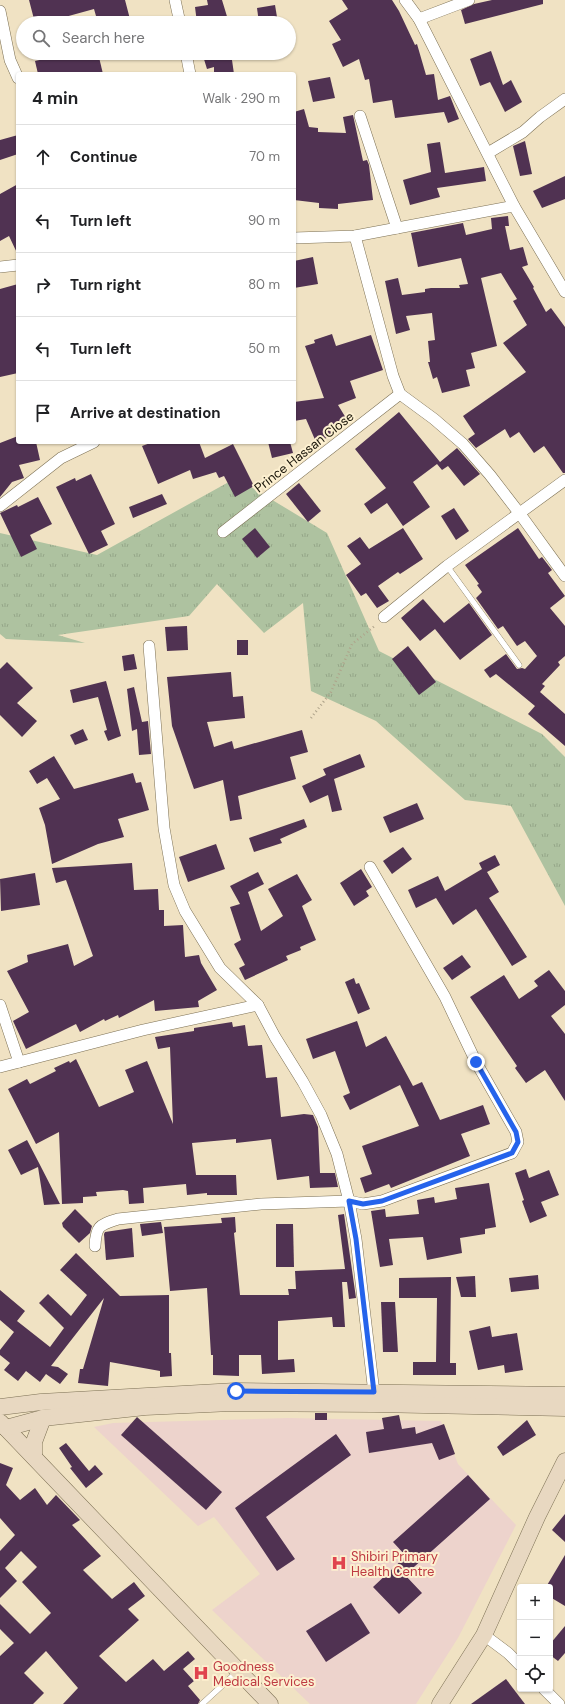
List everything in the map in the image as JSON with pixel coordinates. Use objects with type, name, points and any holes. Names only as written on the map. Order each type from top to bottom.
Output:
[{"type":"main road","points":[[0,1407],[41,1402],[236,1391],[565,1395]]},
{"type":"main road","points":[[3,1425],[43,1418],[145,1407],[231,1403],[565,1408]]},
{"type":"main road","points":[[34,1457],[34,1442],[43,1418]]},
{"type":"main road","points":[[3,1425],[267,1703]]},
{"type":"main road","points":[[440,1704],[484,1635],[537,1517],[565,1461]]},
{"type":"street","points":[[175,0],[178,16]]},
{"type":"street","points":[[405,0],[419,19],[514,206],[565,292]]},
{"type":"street","points":[[419,19],[469,0]]},
{"type":"street","points":[[0,11],[10,60],[16,74]]},
{"type":"street","points":[[187,60],[190,72]]},
{"type":"street","points":[[488,153],[523,132],[540,117],[565,99]]},
{"type":"street","points":[[360,116],[397,228]]},
{"type":"street","points":[[296,238],[355,236],[514,206]]},
{"type":"street","points":[[355,236],[393,376],[400,394],[434,419],[463,444],[490,475],[565,576]]},
{"type":"street","points":[[0,267],[16,265]]},
{"type":"street","name":"Prince Hassan Close","points":[[223,532],[400,394]]},
{"type":"street","points":[[0,506],[61,458],[90,444]]},
{"type":"street","points":[[384,617],[447,566],[565,480]]},
{"type":"street","points":[[149,646],[164,828],[174,885],[185,911],[220,968],[258,1004],[274,1037],[304,1082],[321,1115],[336,1154],[349,1201],[356,1239],[374,1392]]},
{"type":"street","points":[[95,1246],[95,1233],[101,1225],[118,1219],[261,1204],[349,1201],[363,1204],[382,1201],[512,1153],[518,1142],[516,1132],[476,1062],[445,997],[370,866]]},
{"type":"street","points":[[0,1067],[143,1030],[258,1004]]},
{"type":"street","points":[[0,1005],[19,1062]]},
{"type":"street","points":[[484,1635],[517,1662]]},
{"type":"street","points":[[547,1692],[560,1704]]},
{"type":"lane","points":[[447,566],[519,665]]},
{"type":"lane","points":[[202,1704],[237,1671]]},
{"type":"path","points":[[311,718],[331,692],[352,644],[384,617]]},
{"type":"shaded area","points":[[288,1418],[441,1421],[458,1464],[516,1525],[458,1638],[416,1704],[310,1704],[212,1610],[260,1574],[214,1517],[198,1526],[94,1427],[113,1423]]},
{"type":"green space","points":[[236,478],[327,533],[379,651],[542,734],[565,757],[565,906],[511,806],[465,800],[376,721],[311,691],[303,603],[264,633],[217,584],[189,616],[58,635],[85,643],[6,639],[0,634],[0,533],[97,555]]},
{"type":"building","points":[[29,0],[125,0],[129,16],[96,16],[94,9],[69,16],[33,16]]},
{"type":"building","points":[[207,0],[222,0],[227,16],[196,16],[195,7],[208,5]]},
{"type":"building","points":[[342,0],[392,0],[399,11],[415,45],[417,44],[426,75],[434,74],[438,100],[450,96],[459,119],[448,123],[444,112],[395,118],[392,100],[373,103],[369,79],[365,80],[359,59],[343,67],[332,44],[341,40],[329,21],[348,9]]},
{"type":"building","points":[[492,0],[543,0],[543,4],[465,24],[461,10],[474,4]]},
{"type":"building","points":[[275,5],[277,16],[258,16],[257,8]]},
{"type":"building","points":[[491,51],[503,85],[511,80],[522,102],[505,112],[490,82],[480,86],[470,59]]},
{"type":"building","points":[[100,60],[103,72],[38,72],[35,61]]},
{"type":"building","points":[[204,60],[232,60],[234,72],[214,72],[214,67],[207,69]]},
{"type":"building","points":[[330,77],[335,98],[313,102],[308,81]]},
{"type":"building","points":[[304,109],[309,127],[318,128],[318,132],[346,133],[343,117],[353,115],[363,161],[367,160],[369,165],[373,200],[338,204],[338,209],[319,208],[319,203],[296,200],[296,111]]},
{"type":"building","points":[[16,136],[16,155],[0,160],[0,140]]},
{"type":"building","points":[[525,141],[532,174],[520,176],[513,146]]},
{"type":"building","points":[[440,142],[445,173],[484,167],[486,181],[437,188],[440,197],[410,205],[403,180],[431,172],[427,144]]},
{"type":"building","points":[[565,176],[565,199],[542,208],[533,191]]},
{"type":"building","points":[[16,185],[16,251],[9,236],[0,241],[0,194]]},
{"type":"building","points":[[508,216],[509,226],[505,226],[510,250],[523,247],[528,265],[522,267],[534,287],[533,288],[546,312],[551,308],[565,327],[565,473],[563,473],[544,446],[534,453],[519,432],[510,438],[505,429],[476,448],[468,439],[475,434],[463,416],[526,372],[503,343],[527,325],[513,301],[517,299],[501,273],[481,278],[497,346],[471,353],[475,368],[466,370],[470,386],[442,393],[437,377],[433,379],[428,362],[430,362],[428,341],[435,340],[432,313],[406,316],[410,330],[396,334],[385,281],[398,278],[402,295],[425,292],[425,289],[431,288],[460,288],[459,285],[468,284],[461,258],[418,267],[411,233],[463,223],[466,235],[492,229],[491,218]]},
{"type":"building","points":[[313,257],[318,284],[296,288],[296,261]]},
{"type":"building","points":[[16,285],[16,373],[0,377],[0,289]]},
{"type":"building","points":[[332,334],[336,346],[371,335],[383,370],[350,381],[356,398],[338,405],[349,423],[331,434],[332,436],[316,442],[306,419],[296,421],[296,402],[324,398],[305,346],[315,343],[314,340]]},
{"type":"building","points":[[399,412],[440,462],[457,448],[480,474],[464,486],[448,466],[442,470],[437,464],[413,482],[430,507],[403,526],[387,503],[371,514],[364,504],[386,488],[355,449]]},
{"type":"building","points":[[16,437],[16,444],[36,444],[40,460],[19,465],[24,478],[12,482],[0,497],[0,443]]},
{"type":"building","points":[[148,444],[200,444],[205,458],[233,444],[254,486],[235,497],[224,476],[219,478],[216,472],[193,479],[190,470],[158,484],[142,446]]},
{"type":"building","points":[[268,444],[291,444],[293,453],[272,458]]},
{"type":"building","points":[[91,474],[115,524],[101,531],[108,545],[89,554],[56,487],[75,478],[76,481]]},
{"type":"building","points":[[299,483],[321,511],[308,522],[286,494]]},
{"type":"building","points":[[162,494],[167,504],[133,518],[129,507]]},
{"type":"building","points":[[38,497],[52,524],[30,535],[37,549],[21,557],[0,513],[17,505],[18,507]]},
{"type":"building","points":[[454,508],[469,531],[456,540],[441,516]]},
{"type":"building","points":[[255,528],[270,547],[257,558],[242,539]]},
{"type":"building","points":[[403,528],[423,559],[400,574],[398,572],[378,586],[389,601],[377,608],[366,593],[361,596],[346,575],[361,564],[347,546],[360,537],[369,549]]},
{"type":"building","points":[[518,528],[539,559],[542,557],[552,570],[548,573],[565,596],[550,608],[565,626],[565,656],[558,662],[560,665],[542,684],[545,686],[540,692],[565,714],[565,746],[528,714],[535,706],[496,674],[490,678],[484,670],[506,654],[517,669],[525,669],[537,656],[525,641],[517,646],[503,626],[498,629],[476,598],[482,592],[477,585],[479,584],[465,565]]},
{"type":"building","points":[[423,599],[444,623],[469,603],[492,635],[460,660],[435,629],[420,641],[401,618]]},
{"type":"building","points":[[187,626],[188,650],[167,651],[165,627]]},
{"type":"building","points":[[237,640],[248,640],[248,655],[237,655]]},
{"type":"building","points":[[408,646],[436,682],[419,695],[392,659]]},
{"type":"building","points":[[134,654],[137,669],[124,671],[122,656]]},
{"type":"building","points":[[7,662],[33,688],[17,703],[37,721],[22,737],[0,715],[0,669]]},
{"type":"building","points":[[231,672],[233,697],[243,696],[245,718],[207,722],[214,747],[232,741],[234,749],[302,730],[308,752],[290,757],[296,779],[238,796],[242,819],[230,821],[223,780],[194,789],[172,726],[167,677]]},
{"type":"building","points":[[106,681],[121,736],[108,741],[104,731],[107,730],[98,697],[73,703],[70,690]]},
{"type":"building","points":[[134,687],[142,722],[148,721],[151,754],[139,755],[137,729],[132,731],[127,689]]},
{"type":"building","points":[[83,729],[88,740],[75,745],[70,735]]},
{"type":"building","points":[[360,754],[365,767],[334,779],[342,810],[332,812],[328,795],[310,803],[302,786],[326,775],[323,769]]},
{"type":"building","points":[[54,756],[74,789],[133,773],[136,783],[141,782],[149,810],[118,819],[124,837],[98,844],[52,864],[45,825],[39,808],[60,799],[47,778],[37,784],[29,771]]},
{"type":"building","points":[[417,803],[424,819],[390,833],[383,817]]},
{"type":"building","points":[[304,819],[307,827],[280,839],[282,843],[254,852],[249,838]]},
{"type":"building","points":[[216,844],[225,869],[188,882],[179,857]]},
{"type":"building","points":[[403,847],[412,859],[392,874],[383,861]]},
{"type":"building","points":[[495,855],[500,865],[487,872],[499,892],[489,898],[527,957],[512,966],[476,909],[453,925],[436,898],[416,908],[408,890],[438,876],[445,891],[482,869],[479,863]]},
{"type":"building","points":[[132,863],[134,890],[158,889],[159,910],[164,910],[164,926],[183,925],[185,957],[199,955],[201,963],[217,990],[198,1001],[199,1007],[155,1011],[154,1000],[119,1018],[118,1015],[105,1021],[104,1019],[80,1032],[76,1024],[26,1049],[13,1021],[29,1012],[7,971],[28,962],[27,955],[68,944],[74,966],[93,956],[66,880],[56,883],[52,868]]},
{"type":"building","points":[[361,869],[372,887],[366,891],[369,896],[354,906],[340,883]]},
{"type":"building","points":[[258,872],[264,884],[248,892],[261,931],[283,916],[268,889],[297,874],[312,900],[302,906],[316,940],[300,947],[301,950],[286,956],[288,960],[245,980],[239,968],[245,965],[234,944],[241,940],[230,907],[240,904],[230,886]]},
{"type":"building","points":[[35,873],[40,905],[1,911],[0,879]]},
{"type":"building","points":[[462,955],[471,967],[452,980],[443,968]]},
{"type":"building","points":[[549,970],[565,991],[565,1005],[551,1016],[565,1034],[565,1101],[545,1070],[526,1083],[515,1068],[517,1066],[470,997],[504,975],[519,999],[538,986],[534,981]]},
{"type":"building","points":[[354,978],[356,984],[359,983],[370,1009],[358,1014],[345,982]]},
{"type":"building","points":[[357,1021],[366,1047],[386,1036],[413,1086],[422,1082],[440,1120],[483,1105],[490,1124],[461,1134],[470,1156],[391,1188],[389,1184],[365,1193],[360,1178],[372,1174],[362,1146],[419,1126],[400,1085],[350,1110],[343,1096],[350,1093],[335,1051],[313,1059],[306,1039]]},
{"type":"building","points":[[232,1022],[233,1027],[245,1025],[248,1046],[262,1045],[266,1078],[277,1077],[281,1117],[304,1114],[313,1115],[318,1127],[320,1173],[335,1173],[338,1187],[310,1188],[309,1176],[277,1180],[271,1139],[236,1143],[236,1139],[192,1143],[196,1175],[236,1175],[237,1195],[207,1195],[207,1193],[187,1195],[186,1184],[143,1188],[144,1203],[129,1204],[128,1191],[123,1190],[96,1192],[97,1196],[83,1197],[83,1203],[62,1204],[59,1132],[36,1144],[8,1089],[27,1079],[30,1084],[56,1071],[54,1068],[69,1061],[70,1063],[76,1059],[99,1107],[134,1092],[125,1070],[147,1061],[173,1124],[170,1047],[158,1049],[155,1037],[194,1031],[194,1028]]},
{"type":"building","points":[[27,1140],[60,1204],[44,1205],[38,1167],[21,1175],[8,1150]]},
{"type":"building","points":[[526,1169],[529,1178],[549,1170],[559,1195],[541,1202],[547,1216],[530,1223],[522,1201],[524,1200],[515,1173]]},
{"type":"building","points":[[489,1183],[496,1227],[485,1229],[485,1234],[460,1238],[462,1253],[427,1260],[423,1237],[389,1239],[393,1265],[380,1267],[371,1211],[385,1209],[386,1217],[419,1214],[417,1200],[434,1197],[435,1203],[457,1199],[455,1188]]},
{"type":"building","points":[[75,1209],[92,1226],[90,1233],[79,1243],[63,1227],[62,1223]]},
{"type":"building","points":[[344,1214],[356,1298],[349,1299],[347,1282],[342,1282],[345,1327],[333,1327],[332,1317],[278,1321],[278,1360],[294,1359],[295,1372],[262,1374],[261,1355],[239,1355],[239,1376],[213,1375],[213,1355],[211,1355],[207,1288],[170,1291],[164,1227],[222,1223],[221,1218],[235,1217],[236,1232],[234,1233],[240,1295],[289,1295],[288,1289],[296,1289],[295,1271],[345,1269],[338,1215]]},
{"type":"building","points":[[161,1222],[163,1233],[142,1236],[140,1224]]},
{"type":"building","points":[[276,1224],[293,1224],[294,1267],[276,1267]]},
{"type":"building","points":[[132,1228],[134,1257],[106,1260],[105,1232]]},
{"type":"building","points":[[76,1253],[120,1296],[169,1295],[169,1353],[171,1353],[172,1376],[160,1377],[160,1371],[110,1362],[108,1386],[78,1383],[80,1369],[83,1369],[104,1298],[51,1366],[58,1367],[68,1374],[60,1384],[46,1374],[40,1382],[26,1371],[18,1381],[4,1370],[10,1363],[0,1355],[0,1350],[14,1332],[0,1320],[0,1290],[25,1311],[17,1321],[50,1347],[64,1328],[39,1303],[48,1294],[71,1316],[87,1295],[60,1270]]},
{"type":"building","points":[[538,1275],[539,1289],[511,1292],[509,1278]]},
{"type":"building","points":[[475,1276],[476,1297],[461,1297],[456,1277]]},
{"type":"building","points":[[451,1277],[450,1363],[456,1363],[456,1375],[413,1375],[413,1362],[436,1362],[437,1298],[399,1298],[399,1278]]},
{"type":"building","points":[[381,1302],[395,1302],[398,1352],[383,1352]]},
{"type":"building","points":[[490,1326],[492,1337],[517,1333],[523,1370],[505,1373],[504,1365],[478,1370],[469,1331]]},
{"type":"building","points":[[315,1413],[327,1413],[327,1420],[315,1420]]},
{"type":"building","points":[[399,1415],[402,1429],[415,1427],[416,1434],[444,1424],[455,1454],[439,1460],[432,1443],[369,1453],[366,1432],[384,1429],[382,1418]]},
{"type":"building","points":[[137,1417],[222,1492],[206,1510],[121,1435]]},
{"type":"building","points":[[527,1420],[536,1435],[503,1456],[497,1447]]},
{"type":"building","points":[[336,1434],[351,1455],[266,1517],[295,1559],[277,1571],[235,1508]]},
{"type":"building","points":[[66,1443],[89,1471],[95,1465],[103,1474],[86,1488],[70,1468],[72,1467],[59,1448]]},
{"type":"building","points":[[0,1463],[13,1468],[6,1485],[20,1500],[35,1488],[47,1505],[56,1495],[80,1520],[72,1525],[101,1556],[83,1570],[112,1599],[134,1582],[145,1596],[128,1609],[139,1620],[99,1656],[126,1682],[153,1659],[164,1671],[188,1651],[195,1659],[183,1669],[194,1681],[188,1686],[200,1700],[198,1704],[63,1704],[78,1688],[46,1651],[24,1673],[44,1693],[33,1704],[0,1704],[0,1656],[14,1643],[0,1629],[0,1604],[30,1634],[51,1613],[22,1582],[37,1567],[21,1551],[5,1568],[17,1581],[0,1598],[0,1551],[15,1535],[0,1518]]},
{"type":"building","points":[[468,1475],[490,1499],[405,1575],[422,1593],[399,1614],[373,1587],[406,1556],[393,1542]]},
{"type":"building","points":[[565,1514],[565,1542],[552,1530]]},
{"type":"building","points":[[565,1555],[565,1606],[553,1599],[553,1584],[548,1584]]},
{"type":"building","points":[[351,1603],[370,1633],[326,1662],[306,1631]]},
{"type":"building","points":[[565,1626],[565,1653],[558,1661],[553,1657],[553,1640]]},
{"type":"building","points":[[506,1679],[525,1704],[471,1704]]},
{"type":"place","name":"Shibiri Primary Health Centre","points":[[339,1563]]},
{"type":"place","name":"Goodness Medical Services","points":[[201,1673]]},
{"type":"route","points":[[236,1391],[374,1392],[356,1239],[349,1201],[363,1204],[382,1201],[512,1153],[518,1142],[516,1132],[476,1062]]}]
